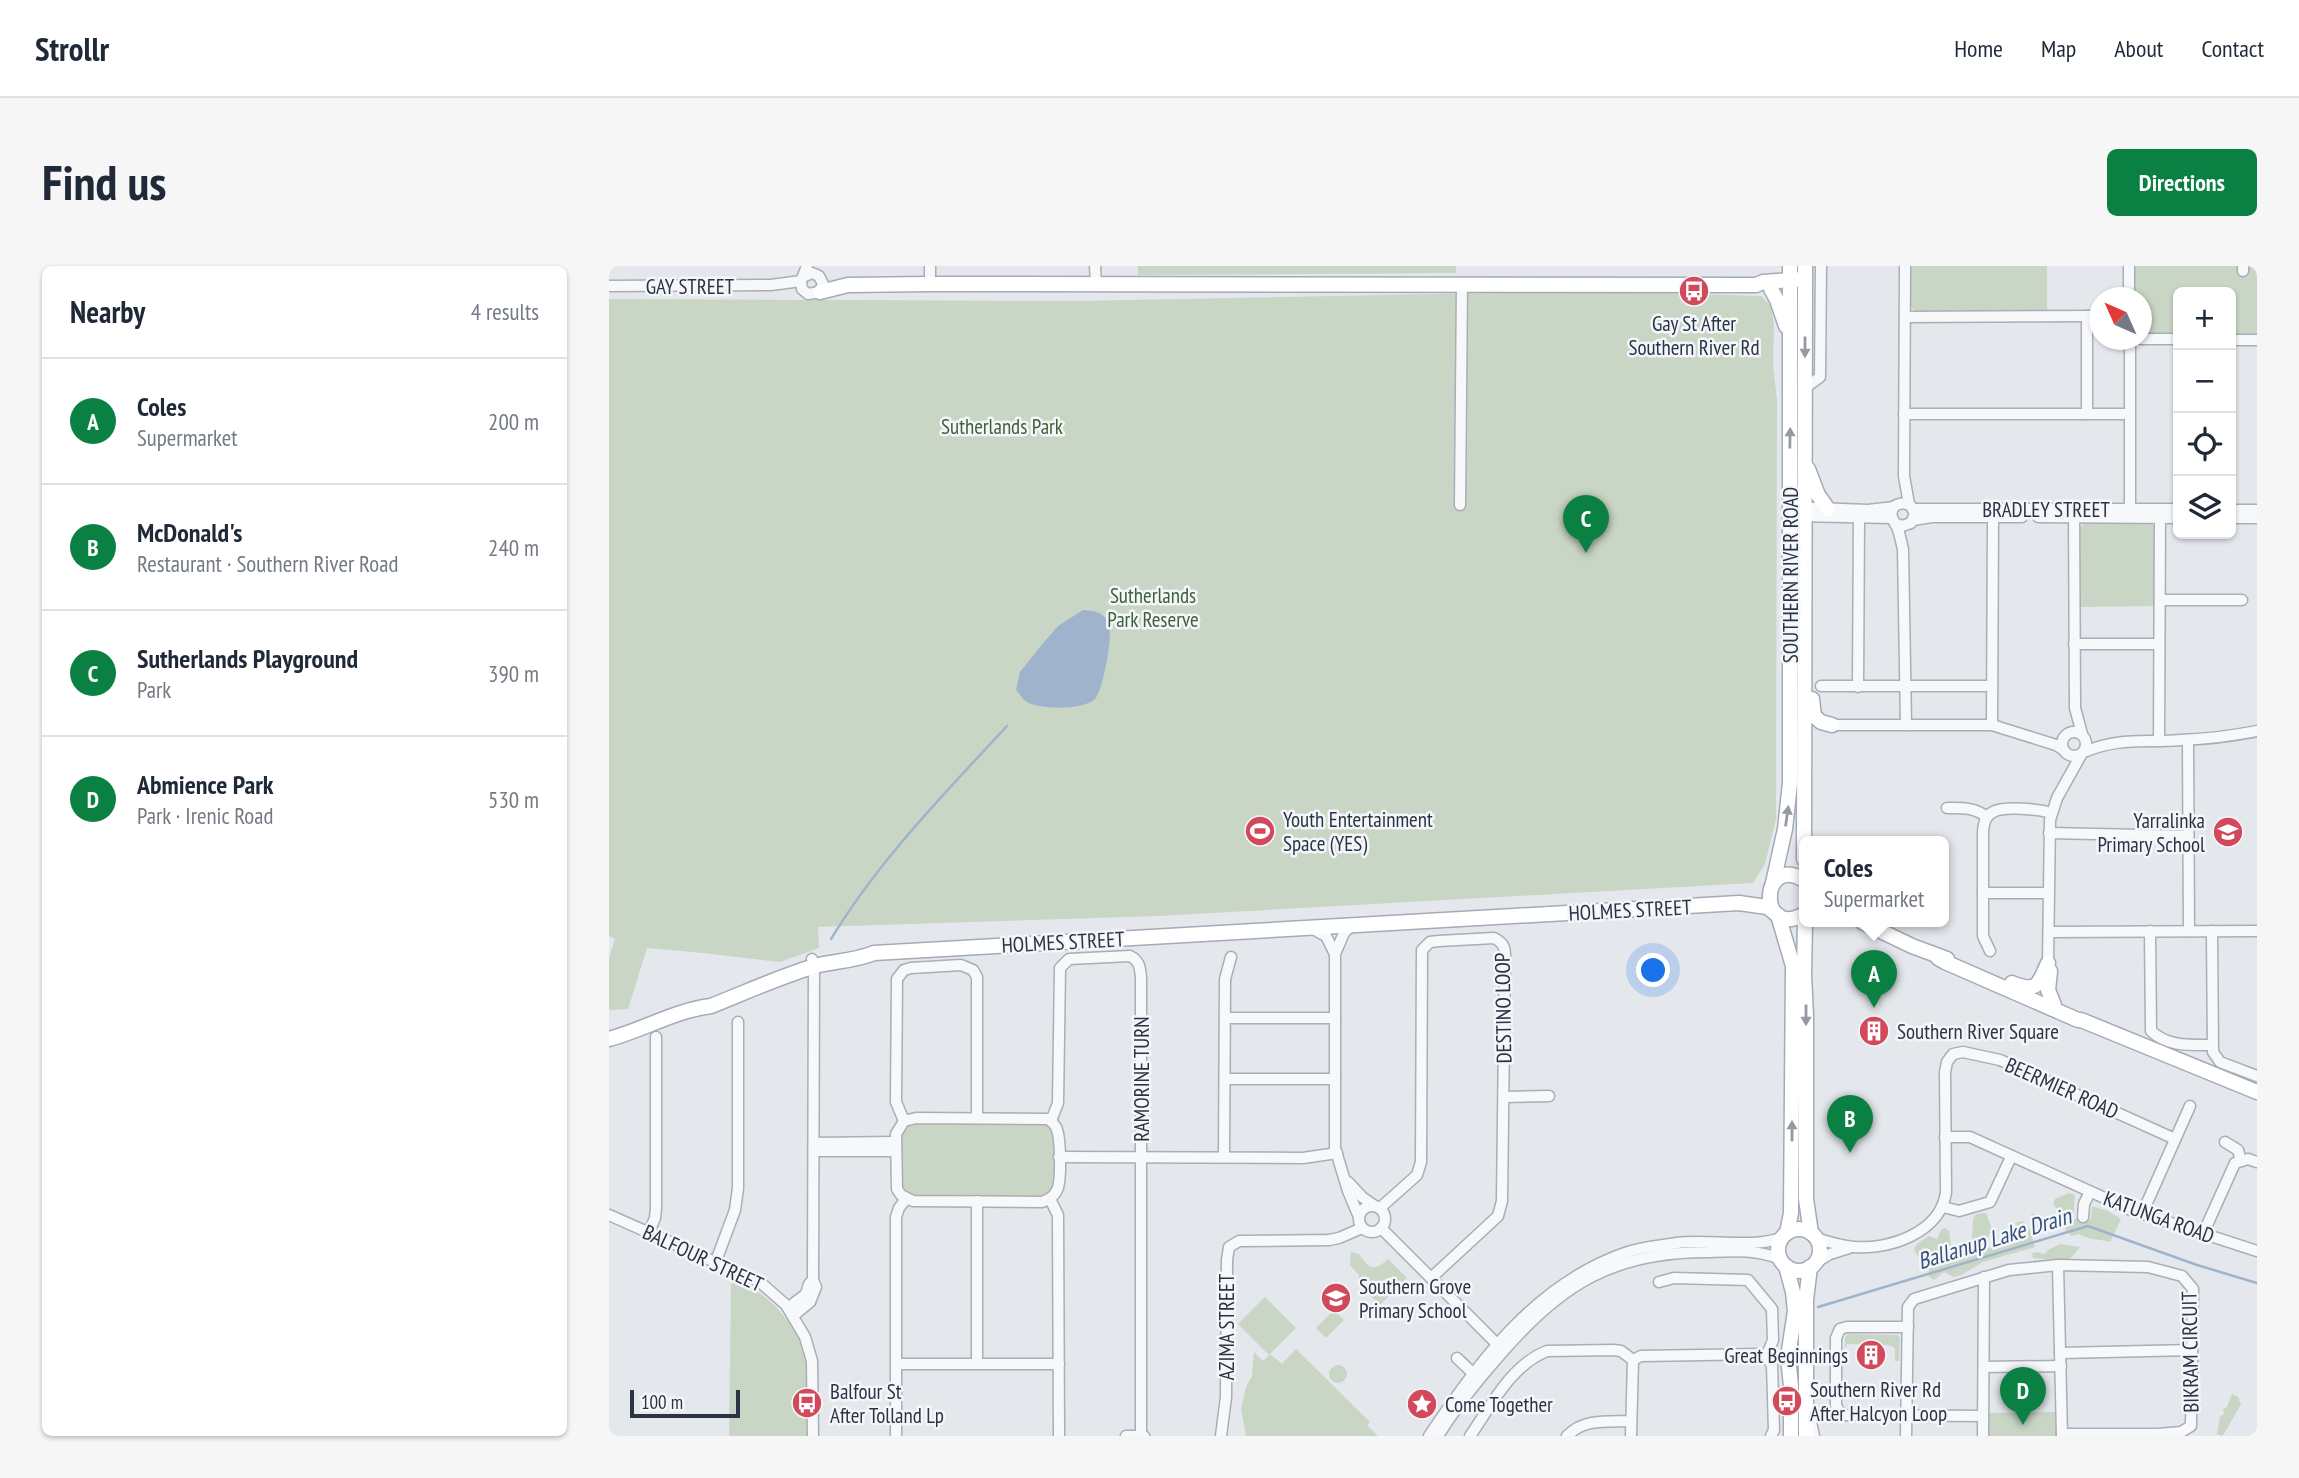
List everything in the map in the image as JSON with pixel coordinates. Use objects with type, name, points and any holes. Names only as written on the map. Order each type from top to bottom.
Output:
[{"type":"main road","name":"GAY STREET","points":[[811,278],[848,285],[1756,285],[1797,278]]},
{"type":"main road","name":"GAY STREET","points":[[1756,285],[1771,289],[1797,278]]},
{"type":"main road","name":"SOUTHERN RIVER ROAD","points":[[1771,887],[1785,829],[1790,783],[1797,512],[1805,458],[1805,388],[1797,278]]},
{"type":"main road","name":"SOUTHERN RIVER ROAD","points":[[1797,278],[1790,334],[1805,654],[1804,836]]},
{"type":"main road","points":[[1771,289],[1790,334]]},
{"type":"main road","points":[[1805,458],[1818,495],[1828,509]]},
{"type":"main road","points":[[1805,654],[1812,662],[1814,716],[1821,722],[1832,725]]},
{"type":"main road","name":"HOLMES STREET","points":[[1739,903],[1786,876],[1799,878]]},
{"type":"main road","points":[[1771,887],[1768,898],[1791,955],[1793,978],[1791,1202],[1785,1235],[1779,1247],[1793,1292],[1795,1311],[1788,1357],[1791,1436]]},
{"type":"main road","name":"HOLMES STREET","points":[[609,1039],[696,1008],[711,1006],[807,965],[863,958],[874,953],[1739,903],[1767,907],[1789,919],[1799,916]]},
{"type":"main road","name":"HOLMES STREET","points":[[1252,930],[1302,922],[1371,919],[1396,922]]},
{"type":"main road","points":[[1805,927],[1805,1199],[1813,1235],[1820,1251],[1813,1265],[1806,1300],[1806,1436]]},
{"type":"main road","points":[[1873,927],[2044,1007],[2081,1020]]},
{"type":"main road","points":[[1938,958],[1965,967],[2054,1005],[2081,1020],[2257,1092]]},
{"type":"main road","points":[[1965,967],[1981,968],[2031,989],[2041,981],[2048,963]]},
{"type":"main road","points":[[2048,963],[2048,990],[2054,1005]]},
{"type":"main road","points":[[1785,1235],[1797,1229],[1813,1235]]},
{"type":"main road","points":[[1783,1263],[1801,1270],[1813,1265]]},
{"type":"street","points":[[930,266],[930,284]]},
{"type":"street","points":[[1095,266],[1095,284]]},
{"type":"street","name":"SOUTHERN RIVER ROAD","points":[[1805,388],[1817,380],[1821,371],[1821,266]]},
{"type":"street","points":[[1905,266],[1903,549],[1906,725]]},
{"type":"street","points":[[2129,266],[2129,287]]},
{"type":"street","name":"GAY STREET","points":[[609,286],[771,285],[811,278]]},
{"type":"street","points":[[1460,505],[1462,283]]},
{"type":"street","points":[[1905,317],[2087,316],[2087,414]]},
{"type":"street","points":[[2152,339],[2173,340]]},
{"type":"street","points":[[2236,340],[2257,340]]},
{"type":"street","points":[[2130,350],[2130,512]]},
{"type":"street","points":[[1904,414],[2129,414]]},
{"type":"street","name":"BRADLEY STREET","points":[[1797,512],[1828,509],[1877,510],[1932,517],[1993,518],[2074,513]]},
{"type":"street","name":"BRADLEY STREET","points":[[2160,514],[2173,510]]},
{"type":"street","points":[[2236,510],[2257,510]]},
{"type":"street","name":"BRADLEY STREET","points":[[1797,512],[1859,516],[1903,513],[2130,512],[2173,516]]},
{"type":"street","points":[[2048,963],[2051,814],[2065,781],[2087,745],[2075,708],[2074,513]]},
{"type":"street","points":[[2159,741],[2160,514]]},
{"type":"street","points":[[1858,687],[1859,516]]},
{"type":"street","points":[[2236,517],[2257,518]]},
{"type":"street","points":[[1992,725],[1993,518]]},
{"type":"street","points":[[2159,600],[2242,600]]},
{"type":"street","points":[[2074,644],[2159,644]]},
{"type":"street","points":[[1821,686],[1992,686]]},
{"type":"street","points":[[2065,781],[2065,752],[2062,743],[2075,708]]},
{"type":"street","points":[[1832,725],[1992,725],[2056,745],[2073,756],[2112,742]]},
{"type":"street","points":[[2041,741],[2074,731],[2112,742],[2187,740],[2257,731]]},
{"type":"street","points":[[2187,740],[2189,931]]},
{"type":"street","points":[[1947,808],[1970,808],[1987,817]]},
{"type":"street","points":[[1990,951],[1983,936],[1983,831],[1987,817],[1999,810],[2038,810],[2051,814]]},
{"type":"street","points":[[2049,834],[2188,836]]},
{"type":"street","points":[[1983,893],[2048,893]]},
{"type":"street","points":[[1346,1180],[1362,1197],[1378,1207],[1385,1218],[1381,1228],[1374,1232],[1360,1223],[1337,1153],[1335,954],[1344,933],[1351,926]]},
{"type":"street","points":[[1311,929],[1327,936],[1335,954]]},
{"type":"street","points":[[2150,931],[2151,1031],[2180,1045],[2212,1045]]},
{"type":"street","points":[[2212,931],[2213,1054],[2220,1062],[2257,1076]]},
{"type":"street","points":[[2049,932],[2257,931]]},
{"type":"street","name":"DESTINO LOOP","points":[[1378,1207],[1417,1175],[1421,1162],[1422,950],[1430,942],[1494,938],[1503,944],[1505,955],[1503,1201],[1498,1216],[1431,1278]]},
{"type":"street","name":"RAMORINE TURN","points":[[1051,1121],[1058,1103],[1060,968],[1069,959],[1130,956],[1140,965],[1141,978],[1142,1436]]},
{"type":"street","points":[[1224,1157],[1225,979],[1231,957]]},
{"type":"street","points":[[791,1312],[806,1294],[813,1280],[812,990],[807,965]]},
{"type":"street","points":[[904,1121],[896,1102],[897,979],[904,970],[911,968],[961,965],[969,967],[977,977],[977,1118]]},
{"type":"street","points":[[1225,1018],[1335,1018]]},
{"type":"street","points":[[716,1261],[735,1210],[738,1188],[738,1022]]},
{"type":"street","points":[[649,1232],[656,1208],[656,1037]]},
{"type":"street","name":"BEERMIER ROAD","points":[[1943,1206],[1946,1192],[1945,1072],[1947,1062],[1953,1054],[1963,1052],[2000,1060],[2175,1139]]},
{"type":"street","points":[[1225,1079],[1335,1079]]},
{"type":"street","points":[[1504,1097],[1549,1096]]},
{"type":"street","points":[[2142,1214],[2190,1106]]},
{"type":"street","points":[[916,1118],[977,1118],[1051,1121],[1058,1131],[1059,1157],[1058,1188],[1050,1199],[1042,1202],[906,1199],[897,1189],[897,1129],[904,1121],[916,1118]]},
{"type":"street","name":"KATUNGA ROAD","points":[[1945,1137],[1970,1138],[2142,1214],[2257,1251]]},
{"type":"street","points":[[2225,1142],[2238,1150],[2241,1161]]},
{"type":"street","points":[[814,1147],[896,1146]]},
{"type":"street","points":[[1059,1157],[1318,1157],[1337,1153]]},
{"type":"street","points":[[1813,1235],[1852,1247],[1874,1247],[1898,1242],[1928,1225],[1943,1206],[1959,1211],[1990,1202],[2011,1157]]},
{"type":"street","points":[[2203,1234],[2235,1163],[2248,1160],[2257,1162]]},
{"type":"street","points":[[2083,1217],[2084,1204],[2090,1192]]},
{"type":"street","points":[[896,1436],[896,1217],[906,1199]]},
{"type":"street","points":[[1050,1199],[1058,1215],[1059,1436]]},
{"type":"street","points":[[977,1201],[978,1364]]},
{"type":"street","points":[[1360,1223],[1364,1208],[1378,1207]]},
{"type":"street","name":"BALFOUR STREET","points":[[609,1215],[760,1282],[791,1312],[805,1337],[812,1361],[814,1434]]},
{"type":"street","name":"AZIMA STREET","points":[[1223,1419],[1226,1397],[1229,1247],[1239,1241],[1339,1238],[1360,1223]]},
{"type":"street","points":[[1381,1228],[1501,1347]]},
{"type":"street","points":[[1429,1436],[1536,1304],[1574,1275],[1626,1252],[1683,1242],[1769,1242],[1785,1235]]},
{"type":"street","points":[[1813,1265],[1830,1254],[1852,1247]]},
{"type":"street","points":[[1501,1347],[1557,1298],[1576,1285],[1619,1264],[1657,1254],[1758,1251],[1783,1263]]},
{"type":"street","name":"BIKRAM CIRCUIT","points":[[1908,1327],[1908,1307],[1914,1299],[2008,1270],[2080,1260],[2148,1267],[2182,1276],[2193,1289],[2191,1426],[2181,1432],[2158,1434],[2062,1435]]},
{"type":"street","points":[[2058,1265],[2062,1435]]},
{"type":"street","points":[[1983,1436],[1984,1277]]},
{"type":"street","points":[[1659,1282],[1674,1278],[1748,1280],[1772,1309],[1773,1340],[1766,1357]]},
{"type":"street","points":[[1906,1436],[1907,1415],[1908,1327],[1840,1329],[1836,1338],[1836,1405],[1839,1412],[1846,1415],[1907,1415],[1983,1416]]},
{"type":"street","points":[[1470,1436],[1516,1372],[1537,1355],[1547,1351],[1614,1350],[1621,1351],[1633,1360]]},
{"type":"street","points":[[2060,1353],[2192,1350]]},
{"type":"street","points":[[1633,1360],[1641,1356],[1761,1354],[1772,1365],[1774,1430],[1771,1436]]},
{"type":"street","points":[[1457,1358],[1476,1376]]},
{"type":"street","points":[[1631,1436],[1633,1360]]},
{"type":"street","points":[[897,1364],[1059,1364]]},
{"type":"street","points":[[1985,1367],[2061,1366]]},
{"type":"street","points":[[1439,1436],[1476,1376]]},
{"type":"street","points":[[1806,1404],[1814,1436]]},
{"type":"street","points":[[1213,1436],[1223,1419]]},
{"type":"street","points":[[1221,1436],[1223,1419]]},
{"type":"street","points":[[1567,1436],[1589,1422],[1631,1421]]},
{"type":"street","points":[[1126,1436],[1142,1436]]},
{"type":"green space","points":[[1138,266],[1456,266],[1456,273],[1138,275]]},
{"type":"green space","points":[[1910,266],[2047,266],[2047,314],[1917,314],[1909,304]]},
{"type":"green space","points":[[2134,266],[2257,266],[2257,337],[2236,337],[2236,287],[2173,287],[2173,336],[2152,336],[2152,287],[2134,287]]},
{"type":"green space","name":"Sutherlands Park Reserve","points":[[1592,291],[1761,296],[1771,306],[1777,400],[1776,819],[1765,864],[1753,883],[1159,916],[818,927],[819,948],[780,962],[647,948],[628,1009],[609,1010],[609,958],[615,939],[609,936],[609,299],[1077,301]]},
{"type":"green space","points":[[2088,521],[2150,522],[2154,527],[2157,606],[2079,607],[2079,528]]},
{"type":"green space","points":[[924,1122],[1046,1124],[1054,1136],[1055,1184],[1045,1196],[1029,1199],[1028,1196],[914,1198],[901,1189],[900,1136],[906,1125]]},
{"type":"green space","points":[[2069,1193],[2075,1195],[2073,1219],[2091,1219],[2092,1206],[2121,1219],[2110,1242],[2079,1234],[2071,1236],[2065,1229],[2067,1223],[2063,1213],[2053,1205],[2055,1199]]},
{"type":"green space","points":[[1986,1213],[1992,1229],[1981,1250],[2017,1240],[2015,1223],[2023,1221],[2026,1231],[2034,1225],[2031,1214],[2037,1214],[2039,1228],[2032,1237],[2035,1247],[1983,1262],[1954,1277],[1944,1272],[1934,1280],[1928,1276],[1930,1264],[1921,1263],[1914,1249],[1918,1243],[1929,1236],[1937,1239],[1945,1228],[1949,1231],[1956,1258],[1971,1254],[1973,1219],[1976,1214]]},
{"type":"green space","points":[[2060,1244],[2080,1247],[2068,1261],[2033,1258],[2032,1253],[2046,1253]]},
{"type":"green space","points":[[1351,1252],[1359,1254],[1372,1267],[1379,1266],[1388,1259],[1407,1278],[1380,1305],[1358,1284],[1359,1275],[1350,1265]]},
{"type":"green space","points":[[737,1280],[774,1305],[800,1341],[810,1378],[809,1436],[729,1436],[731,1284]]},
{"type":"green space","points":[[1265,1297],[1296,1328],[1270,1354],[1282,1364],[1296,1349],[1370,1422],[1367,1425],[1378,1436],[1246,1436],[1241,1409],[1246,1387],[1252,1376],[1254,1352],[1263,1361],[1269,1355],[1238,1324]]},
{"type":"green space","points":[[1334,1310],[1344,1320],[1326,1338],[1316,1328]]},
{"type":"green space","points":[[1848,1334],[1897,1335],[1900,1338],[1899,1361],[1895,1361],[1895,1348],[1889,1345],[1847,1344],[1845,1349],[1845,1338]]},
{"type":"green space","points":[[1338,1365],[1344,1368],[1347,1374],[1344,1380],[1338,1383],[1332,1380],[1329,1374],[1332,1368]]},
{"type":"green space","points":[[2232,1394],[2238,1397],[2241,1404],[2221,1436],[2217,1434],[2220,1417],[2224,1414],[2223,1409],[2227,1407]]},
{"type":"green space","points":[[2059,1412],[2059,1436],[1988,1436],[1987,1415],[1990,1413]]},
{"type":"water","points":[[1083,610],[1102,615],[1110,631],[1104,675],[1095,699],[1090,703],[1062,708],[1027,702],[1016,690],[1020,672],[1058,626]]},
{"type":"waterway","points":[[831,939],[891,855],[1007,726]]},
{"type":"waterway","name":"Ballanup Lake Drain","points":[[1818,1307],[2088,1226],[2197,1265],[2257,1283]]},
{"type":"place","name":"Gay St After Southern River Rd","points":[[1694,291]]},
{"type":"place","name":"Sutherlands Playground","points":[[1586,553]]},
{"type":"place","name":"Youth Entertainment Space (YES)","points":[[1260,831]]},
{"type":"place","name":"Yarralinka Primary School","points":[[2228,832]]},
{"type":"place","name":"Coles","points":[[1874,1008]]},
{"type":"place","name":"Southern River Square","points":[[1874,1031]]},
{"type":"place","name":"McDonald's","points":[[1850,1153]]},
{"type":"place","name":"Southern Grove Primary School","points":[[1336,1298]]},
{"type":"place","name":"Great Beginnings","points":[[1871,1355]]},
{"type":"place","name":"Southern River Rd After Halcyon Loop","points":[[1787,1401]]},
{"type":"place","name":"Balfour St After Tolland Lp","points":[[807,1403]]},
{"type":"place","name":"Come Together","points":[[1422,1404]]},
{"type":"place","name":"Abmience Park","points":[[2023,1425]]},
{"type":"park label","name":"Sutherlands Park","points":[[1002,426]]}]
